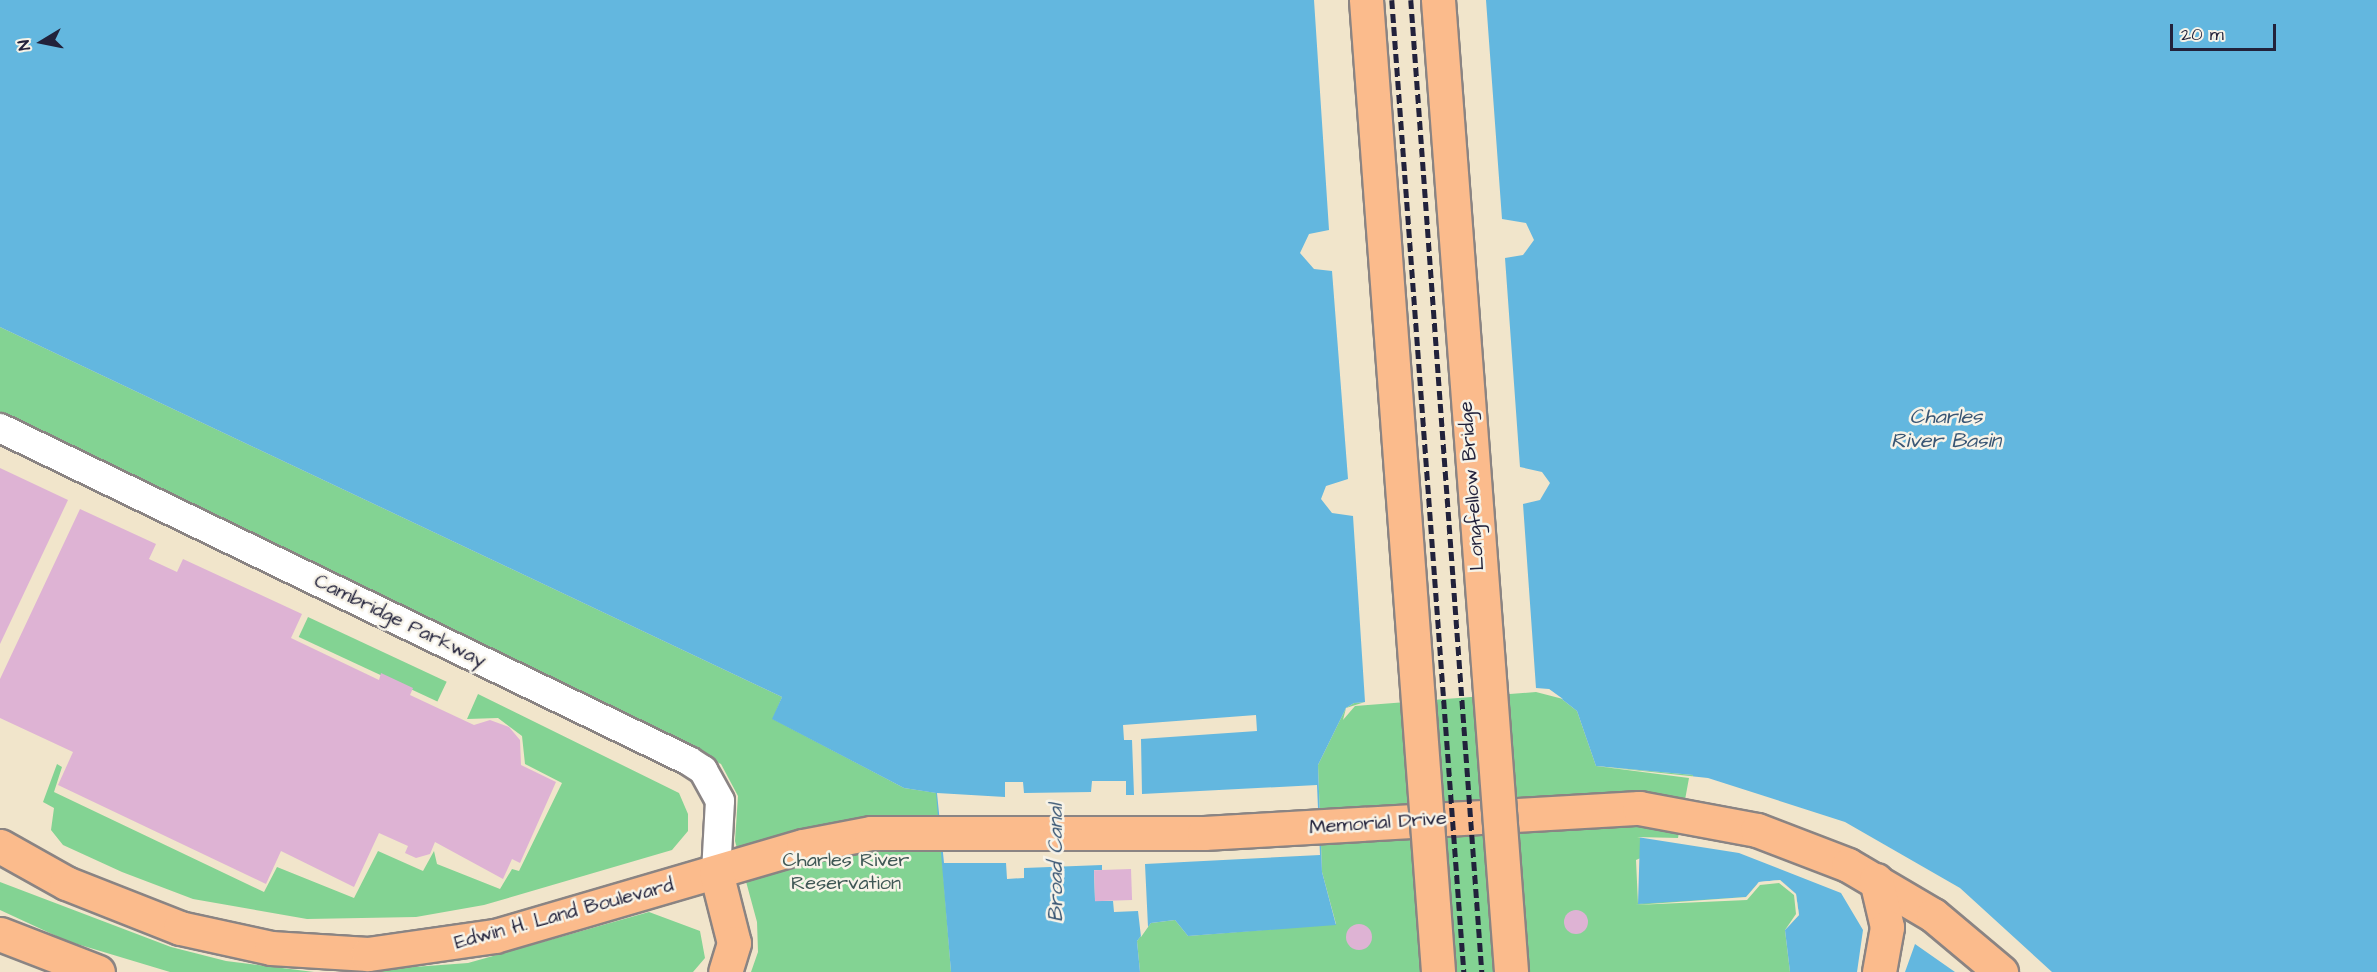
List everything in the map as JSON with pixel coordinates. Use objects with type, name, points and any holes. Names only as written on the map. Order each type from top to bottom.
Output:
[{"type":"main road","points":[[1366,0],[1438,972]]},
{"type":"main road","name":"Longfellow Bridge","points":[[1438,0],[1511,972]]},
{"type":"main road","name":"Memorial Drive","points":[[716,872],[850,835],[942,832],[1122,834],[1320,827],[1599,807],[1660,810],[1737,825],[1820,853],[1876,880],[1958,934],[2001,972]]},
{"type":"main road","name":"Edwin H. Land Boulevard","points":[[0,846],[66,884],[180,928],[241,943],[336,953],[421,949],[495,936],[716,872]]},
{"type":"main road","points":[[716,872],[734,943],[724,972]]},
{"type":"main road","points":[[1876,880],[1887,927],[1879,972]]},
{"type":"main road","points":[[0,934],[98,972]]},
{"type":"street","name":"Cambridge Parkway","points":[[0,428],[689,761],[708,777],[720,801],[716,872]]},
{"type":"green space","name":"Charles River Reservation","points":[[0,327],[782,697],[773,719],[904,788],[937,793],[951,972],[751,972],[758,952],[757,922],[735,841],[738,796],[721,764],[0,416]]},
{"type":"green space","points":[[308,617],[447,682],[437,702],[299,637]]},
{"type":"green space","points":[[1549,689],[1577,711],[1596,766],[1693,775],[1680,841],[1636,860],[1638,904],[1780,880],[1796,894],[1799,915],[1785,930],[1790,972],[1140,972],[1137,941],[1151,923],[1175,920],[1188,936],[1336,924],[1322,872],[1318,765],[1346,708],[1354,703]]},
{"type":"green space","points":[[478,694],[679,793],[688,814],[688,831],[672,850],[484,905],[416,917],[307,919],[193,899],[122,872],[63,845],[51,830],[54,808],[43,802],[57,764],[62,767],[54,792],[264,892],[277,867],[354,898],[378,851],[423,871],[434,851],[437,864],[500,889],[512,869],[519,871],[562,783],[525,764],[522,736],[498,718],[467,719]]},
{"type":"green space","points":[[0,882],[171,947],[226,961],[314,972],[170,972],[67,941],[0,910]]},
{"type":"green space","points":[[649,912],[700,931],[705,958],[693,972],[346,972],[468,963]]},
{"type":"water","name":"Charles River Basin","points":[[0,0],[2377,0],[2377,972],[1790,972],[1785,930],[1799,915],[1796,894],[1780,880],[1759,882],[1746,897],[1638,904],[1640,837],[1680,841],[1693,775],[1596,766],[1577,711],[1549,689],[1354,703],[1346,708],[1318,765],[1322,872],[1336,925],[1188,936],[1175,920],[1151,923],[1137,941],[1140,972],[951,972],[936,793],[904,788],[772,719],[782,697],[0,327]]},
{"type":"pier","points":[[1314,0],[1486,0],[1502,219],[1526,223],[1534,240],[1523,255],[1505,258],[1520,467],[1542,472],[1550,483],[1540,500],[1523,504],[1536,688],[1549,689],[1563,699],[1536,692],[1355,706],[1343,720],[1346,708],[1365,702],[1353,516],[1332,513],[1321,499],[1326,486],[1348,479],[1332,271],[1314,269],[1300,253],[1309,234],[1329,230]]},
{"type":"pier","points":[[1256,715],[1257,731],[1141,739],[1142,794],[1317,785],[1320,855],[1145,864],[1148,927],[1141,937],[1138,911],[1114,912],[1113,901],[1095,901],[1094,870],[1102,870],[1102,865],[1024,868],[1024,878],[1007,879],[1006,863],[944,863],[937,793],[1005,797],[1005,782],[1023,782],[1024,793],[1091,792],[1092,781],[1126,781],[1126,795],[1134,795],[1132,740],[1124,740],[1123,725]]},
{"type":"pier","points":[[1596,766],[1708,778],[1845,822],[1960,888],[2052,972],[1955,972],[1915,944],[1905,972],[1857,972],[1863,930],[1841,893],[1739,853],[1637,837],[1678,838],[1689,778]]},
{"type":"pier","points":[[1780,880],[1796,894],[1799,915],[1785,930],[1796,914],[1794,895],[1779,883],[1760,885],[1747,900],[1635,905],[1746,897],[1759,882]]},
{"type":"building","points":[[0,468],[68,500],[0,644]]},
{"type":"building","points":[[80,509],[156,544],[149,559],[177,572],[183,559],[302,614],[291,638],[379,680],[381,673],[413,688],[410,695],[474,725],[490,720],[509,727],[520,740],[521,765],[556,782],[520,863],[512,859],[503,879],[435,842],[430,854],[416,858],[405,853],[408,846],[379,833],[354,887],[281,851],[266,884],[58,785],[73,752],[0,718],[0,679]]},
{"type":"building","points":[[1131,869],[1132,900],[1095,901],[1094,870]]},
{"type":"building","points":[[1571,910],[1581,910],[1588,917],[1588,927],[1581,934],[1571,934],[1564,927],[1564,917]]},
{"type":"building","points":[[1359,924],[1368,928],[1372,937],[1368,946],[1359,950],[1350,946],[1346,937],[1350,928]]},
{"type":"railway","points":[[1392,0],[1464,972]]},
{"type":"railway","points":[[1411,0],[1482,972]]},
{"type":"water label","name":"Broad Canal","points":[[1056,863]]}]
